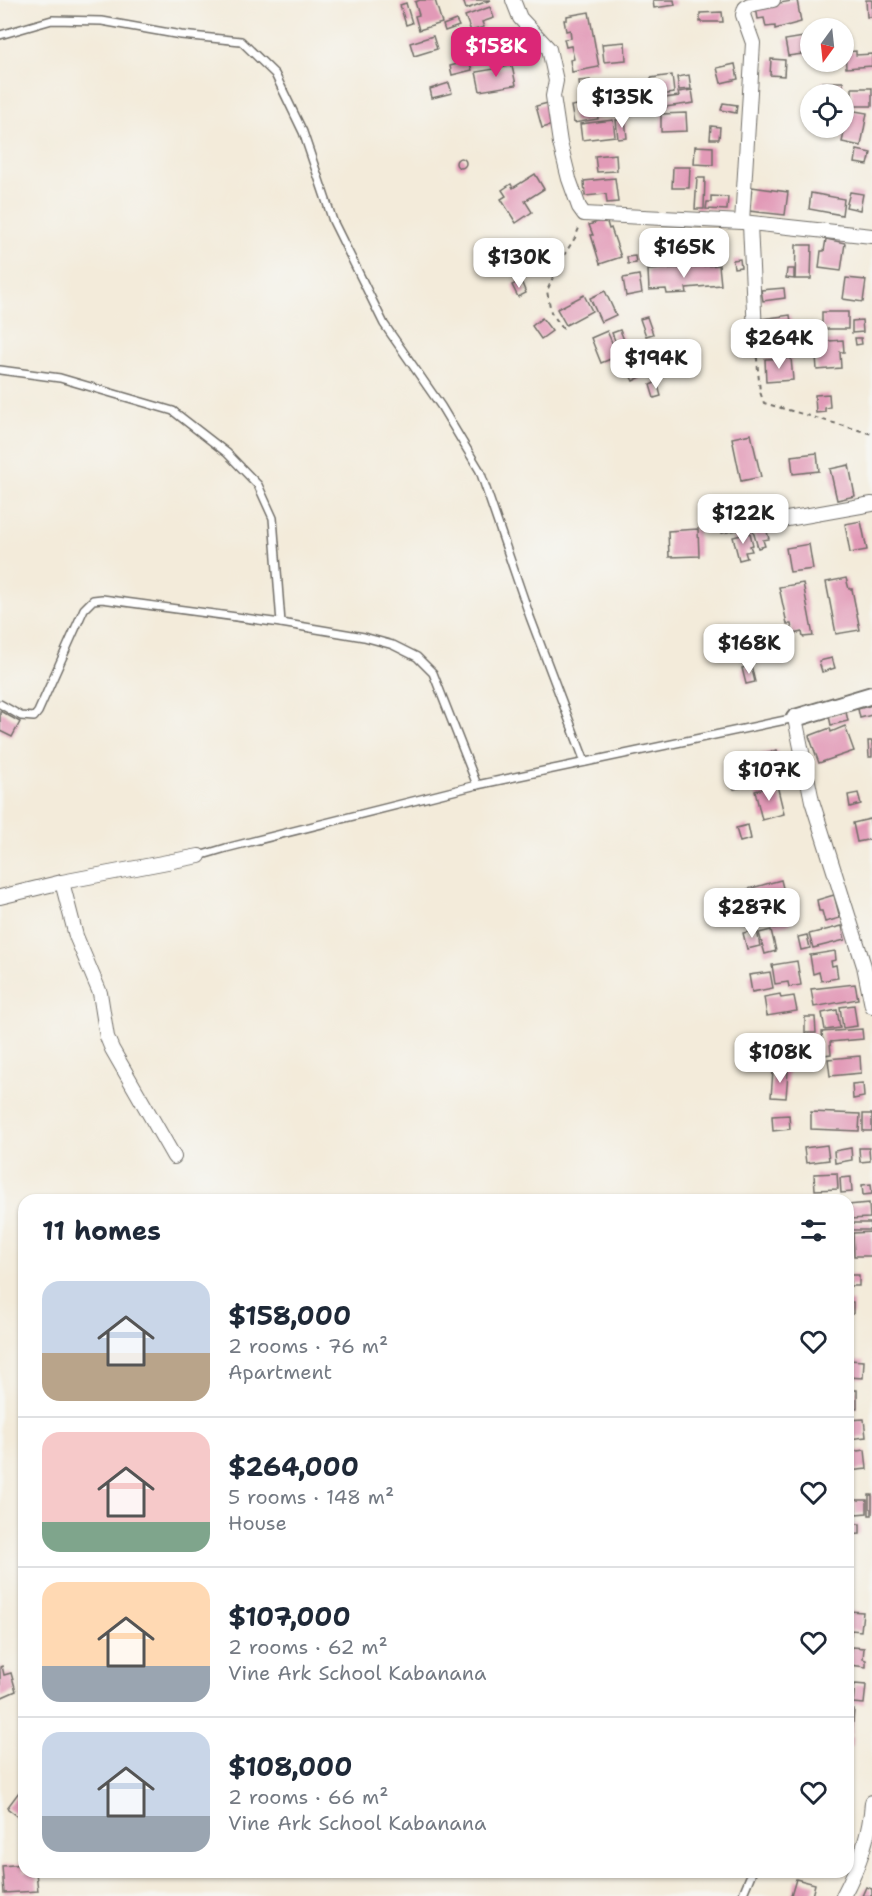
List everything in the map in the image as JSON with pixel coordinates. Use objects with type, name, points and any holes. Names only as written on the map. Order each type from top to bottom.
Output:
[{"type":"street","points":[[513,0],[520,18],[549,49],[556,81],[553,96],[560,143],[569,179],[579,207],[584,214],[746,223],[872,236]]},
{"type":"street","points":[[755,333],[746,223],[753,43],[743,15],[745,8],[749,5],[773,0]]},
{"type":"street","points":[[759,522],[872,504]]},
{"type":"street","points":[[872,695],[795,718],[812,801],[864,966],[872,1006]]},
{"type":"street","points":[[0,897],[62,882],[199,856]]},
{"type":"street","points":[[62,882],[76,936],[100,993],[112,1049],[174,1157]]},
{"type":"street","points":[[854,1873],[871,1826],[872,1802]]},
{"type":"street","points":[[843,1896],[852,1878]]},
{"type":"lane","points":[[0,35],[52,20],[92,21],[181,35],[241,41],[276,74],[303,132],[333,221],[384,324],[441,406],[480,471],[526,605],[585,762]]},
{"type":"lane","points":[[0,370],[60,378],[173,411],[227,453],[258,484],[273,518],[281,623]]},
{"type":"lane","points":[[0,704],[28,718],[34,717],[84,609],[93,600],[102,599],[281,623],[364,637],[393,645],[417,657],[433,673],[477,785]]},
{"type":"lane","points":[[199,856],[477,785],[795,718]]},
{"type":"lane","points":[[742,1896],[750,1878]]},
{"type":"path","points":[[563,329],[551,312],[547,291],[560,261],[575,238],[584,214]]},
{"type":"path","points":[[755,333],[760,392],[764,402],[872,434]]},
{"type":"building","points":[[435,0],[442,23],[419,30],[415,16],[419,15],[415,2]]},
{"type":"building","points":[[463,0],[491,0],[466,9]]},
{"type":"building","points":[[653,0],[674,0],[675,5],[654,8]]},
{"type":"building","points":[[797,0],[800,22],[775,29],[775,26],[766,27],[764,18],[758,19],[756,7]]},
{"type":"building","points":[[866,0],[872,0],[872,17],[867,17]]},
{"type":"building","points":[[406,3],[412,23],[406,25],[400,5]]},
{"type":"building","points":[[490,7],[494,18],[482,22],[484,27],[471,31],[465,16]]},
{"type":"building","points":[[589,12],[599,67],[572,72],[570,60],[574,59],[571,46],[566,47],[564,39],[571,38],[570,30],[566,31],[564,20],[567,20],[567,16]]},
{"type":"building","points":[[722,12],[723,22],[700,22],[700,13]]},
{"type":"building","points":[[456,20],[459,26],[445,31],[443,25]]},
{"type":"building","points":[[433,36],[437,49],[414,56],[410,43]]},
{"type":"building","points":[[800,38],[800,54],[788,56],[785,40]]},
{"type":"building","points":[[625,42],[626,60],[604,62],[602,44]]},
{"type":"building","points":[[854,51],[856,51],[856,55],[872,54],[872,66],[854,67]]},
{"type":"building","points":[[771,59],[785,60],[784,76],[770,75]]},
{"type":"building","points":[[469,61],[472,70],[452,75],[450,66]]},
{"type":"building","points":[[735,64],[738,79],[721,83],[717,68]]},
{"type":"building","points":[[512,66],[516,85],[480,91],[476,72]]},
{"type":"building","points":[[672,75],[674,93],[653,96],[651,78]]},
{"type":"building","points":[[689,75],[691,89],[679,90],[677,77]]},
{"type":"building","points":[[590,80],[591,88],[580,90],[579,81]]},
{"type":"building","points":[[822,82],[843,82],[843,84],[822,84]]},
{"type":"building","points":[[449,83],[452,93],[432,98],[430,89]]},
{"type":"building","points":[[617,85],[618,101],[601,103],[600,86]]},
{"type":"building","points":[[854,88],[872,88],[872,106],[854,106]]},
{"type":"building","points":[[692,90],[694,103],[651,109],[650,100],[679,96],[678,92]]},
{"type":"building","points":[[596,102],[598,119],[574,123],[571,106]]},
{"type":"building","points":[[548,103],[553,125],[542,128],[536,106]]},
{"type":"building","points":[[723,103],[737,105],[736,113],[721,110]]},
{"type":"building","points":[[854,111],[867,113],[861,146],[842,142],[843,138],[854,138]]},
{"type":"building","points":[[686,113],[687,131],[661,132],[661,114]]},
{"type":"building","points":[[625,119],[627,138],[618,139],[616,120]]},
{"type":"building","points":[[613,120],[615,136],[582,140],[580,124]]},
{"type":"building","points":[[711,126],[720,127],[719,139],[710,139]]},
{"type":"building","points":[[695,146],[713,147],[713,165],[694,164]]},
{"type":"building","points":[[857,150],[871,153],[868,165],[855,163]]},
{"type":"building","points":[[616,154],[617,171],[597,172],[595,156]]},
{"type":"building","points":[[461,158],[466,163],[461,168],[456,163]]},
{"type":"building","points":[[673,167],[690,167],[689,188],[672,188]]},
{"type":"building","points":[[535,174],[544,189],[525,201],[532,212],[516,223],[501,199],[506,196],[502,190],[511,184],[513,188]]},
{"type":"building","points":[[615,178],[618,202],[607,203],[606,194],[585,196],[584,181]]},
{"type":"building","points":[[697,178],[705,178],[704,209],[695,209]]},
{"type":"building","points":[[752,187],[788,192],[785,215],[749,211]]},
{"type":"building","points":[[850,192],[863,194],[860,210],[846,207]]},
{"type":"building","points":[[811,193],[844,199],[842,215],[809,209]]},
{"type":"building","points":[[711,196],[728,197],[727,210],[706,209],[707,202],[711,202]]},
{"type":"building","points":[[606,219],[621,257],[600,264],[589,225]]},
{"type":"building","points":[[670,233],[685,233],[685,246],[670,246]]},
{"type":"building","points":[[826,239],[845,243],[841,271],[819,268],[821,251],[824,251]]},
{"type":"building","points":[[796,245],[812,245],[811,279],[795,279]]},
{"type":"building","points":[[635,256],[636,263],[628,264],[627,257]]},
{"type":"building","points":[[740,259],[741,267],[734,268],[733,260]]},
{"type":"building","points":[[719,265],[721,285],[686,288],[687,293],[667,294],[666,289],[649,290],[648,270]]},
{"type":"building","points":[[787,269],[794,269],[794,279],[786,278]]},
{"type":"building","points":[[639,275],[642,293],[626,296],[623,278]]},
{"type":"building","points":[[846,278],[866,280],[863,302],[843,299]]},
{"type":"building","points":[[521,281],[526,293],[518,297],[512,285]]},
{"type":"building","points":[[784,288],[785,298],[763,301],[761,290]]},
{"type":"building","points":[[605,291],[616,315],[601,322],[590,298]]},
{"type":"building","points":[[584,295],[592,311],[566,325],[557,309]]},
{"type":"building","points":[[822,312],[848,312],[848,329],[822,329]]},
{"type":"building","points":[[790,315],[793,335],[765,338],[762,319]]},
{"type":"building","points":[[647,317],[653,334],[646,336],[640,319]]},
{"type":"building","points":[[542,318],[552,331],[541,339],[532,326]]},
{"type":"building","points":[[862,320],[863,332],[852,333],[852,321]]},
{"type":"building","points":[[620,330],[626,345],[618,348],[612,333]]},
{"type":"building","points":[[607,331],[618,356],[601,363],[591,338]]},
{"type":"building","points":[[855,338],[861,338],[862,344],[856,345]]},
{"type":"building","points":[[843,340],[844,352],[840,352],[841,368],[817,370],[815,342]]},
{"type":"building","points":[[656,355],[658,373],[649,373],[647,356]]},
{"type":"building","points":[[791,358],[793,380],[766,382],[765,359]]},
{"type":"building","points":[[640,360],[647,374],[633,381],[626,367]]},
{"type":"building","points":[[657,382],[661,396],[654,398],[650,385]]},
{"type":"building","points":[[829,394],[830,407],[825,408],[825,412],[816,413],[815,395]]},
{"type":"building","points":[[751,434],[761,477],[741,481],[732,438]]},
{"type":"building","points":[[817,453],[819,471],[793,474],[791,456]]},
{"type":"building","points":[[849,465],[855,496],[837,500],[830,469]]},
{"type":"building","points":[[742,509],[747,528],[722,533],[718,514]]},
{"type":"building","points":[[861,521],[867,550],[850,553],[845,524]]},
{"type":"building","points":[[766,528],[769,539],[763,540],[765,546],[758,548],[753,531]]},
{"type":"building","points":[[698,529],[699,556],[669,557],[668,531]]},
{"type":"building","points":[[750,533],[752,551],[745,552],[747,558],[739,560],[733,537]]},
{"type":"building","points":[[809,544],[813,569],[790,572],[786,548]]},
{"type":"building","points":[[846,578],[849,589],[852,589],[860,630],[836,634],[826,582]]},
{"type":"building","points":[[803,583],[813,636],[803,637],[802,632],[793,634],[791,624],[787,624],[779,587]]},
{"type":"building","points":[[832,658],[835,668],[822,672],[819,661]]},
{"type":"building","points":[[751,665],[755,682],[746,684],[742,668]]},
{"type":"building","points":[[872,705],[872,715],[860,718],[858,709]]},
{"type":"building","points":[[0,711],[20,722],[12,737],[0,731]]},
{"type":"building","points":[[846,712],[848,721],[831,725],[829,716]]},
{"type":"building","points":[[845,726],[854,751],[819,763],[809,736],[830,728],[831,732]]},
{"type":"building","points":[[868,741],[872,741],[872,757],[869,757]]},
{"type":"building","points":[[777,750],[780,761],[764,765],[761,754]]},
{"type":"building","points":[[749,764],[754,784],[734,789],[729,769]]},
{"type":"building","points":[[777,785],[784,814],[762,820],[755,791]]},
{"type":"building","points":[[858,793],[861,804],[850,807],[848,795]]},
{"type":"building","points":[[870,819],[872,839],[857,842],[853,823]]},
{"type":"building","points":[[748,825],[751,839],[740,842],[736,828]]},
{"type":"building","points":[[781,880],[787,904],[753,912],[748,889]]},
{"type":"building","points":[[834,895],[840,918],[825,922],[822,911],[819,911],[817,900]]},
{"type":"building","points":[[788,906],[792,923],[774,928],[770,911]]},
{"type":"building","points":[[842,926],[845,940],[813,948],[809,934]]},
{"type":"building","points":[[757,930],[760,946],[747,949],[743,933]]},
{"type":"building","points":[[771,930],[776,951],[765,954],[759,933]]},
{"type":"building","points":[[807,935],[810,948],[801,950],[798,937]]},
{"type":"building","points":[[835,951],[836,960],[831,961],[832,966],[836,965],[838,978],[821,981],[819,972],[813,974],[810,955]]},
{"type":"building","points":[[797,961],[801,985],[789,987],[788,982],[775,984],[772,965]]},
{"type":"building","points":[[770,972],[773,988],[752,992],[749,975]]},
{"type":"building","points":[[855,984],[858,999],[814,1007],[811,989]]},
{"type":"building","points":[[780,994],[781,998],[794,996],[797,1011],[767,1016],[764,997]]},
{"type":"building","points":[[854,1005],[857,1026],[843,1028],[840,1007]]},
{"type":"building","points":[[837,1010],[840,1028],[825,1030],[822,1013]]},
{"type":"building","points":[[805,1017],[815,1017],[816,1033],[805,1033]]},
{"type":"building","points":[[862,1029],[863,1039],[830,1042],[831,1054],[824,1055],[822,1032]]},
{"type":"building","points":[[812,1046],[818,1046],[819,1057],[813,1057]]},
{"type":"building","points":[[860,1056],[861,1073],[830,1076],[828,1059]]},
{"type":"building","points":[[773,1071],[788,1072],[786,1098],[771,1097]]},
{"type":"building","points":[[863,1083],[864,1097],[853,1099],[852,1084]]},
{"type":"building","points":[[811,1112],[860,1114],[859,1131],[811,1129]]},
{"type":"building","points":[[863,1114],[872,1114],[872,1131],[863,1131]]},
{"type":"building","points":[[789,1115],[790,1129],[773,1131],[772,1116]]},
{"type":"building","points":[[827,1145],[829,1160],[806,1163],[804,1148]]},
{"type":"building","points":[[851,1148],[852,1160],[835,1163],[834,1151]]},
{"type":"building","points":[[859,1148],[869,1148],[870,1161],[860,1162]]},
{"type":"building","points":[[837,1173],[838,1189],[815,1190],[814,1174]]},
{"type":"building","points":[[851,1177],[852,1192],[841,1193],[840,1178]]},
{"type":"building","points":[[871,1184],[872,1194],[863,1195],[862,1185]]},
{"type":"building","points":[[869,1203],[870,1218],[854,1219],[854,1204]]},
{"type":"building","points":[[854,1223],[871,1223],[871,1230],[854,1230]]},
{"type":"building","points":[[872,1232],[872,1256],[854,1256],[854,1233]]},
{"type":"building","points":[[854,1275],[859,1275],[859,1286],[854,1286]]},
{"type":"building","points":[[854,1360],[864,1361],[863,1378],[854,1377]]},
{"type":"building","points":[[854,1390],[857,1390],[857,1408],[854,1408]]},
{"type":"building","points":[[864,1419],[866,1437],[854,1438],[854,1420]]},
{"type":"building","points":[[865,1450],[867,1469],[854,1470],[854,1451]]},
{"type":"building","points":[[869,1495],[872,1495],[872,1515],[869,1515]]},
{"type":"building","points":[[855,1500],[867,1500],[867,1513],[856,1514]]},
{"type":"building","points":[[854,1524],[860,1524],[860,1534],[854,1534]]},
{"type":"building","points":[[854,1611],[863,1612],[861,1631],[854,1630]]},
{"type":"building","points":[[854,1647],[864,1648],[863,1659],[866,1660],[866,1667],[854,1666]]},
{"type":"building","points":[[2,1666],[4,1675],[11,1673],[16,1691],[0,1698],[0,1667]]},
{"type":"building","points":[[855,1684],[866,1685],[864,1704],[854,1703]]},
{"type":"building","points":[[18,1793],[18,1816],[7,1808]]},
{"type":"building","points":[[18,1865],[18,1878],[37,1878],[38,1891],[4,1893],[2,1866]]},
{"type":"building","points":[[796,1879],[815,1884],[812,1896],[791,1896]]},
{"type":"building","points":[[866,1887],[872,1889],[872,1896],[862,1896]]}]
